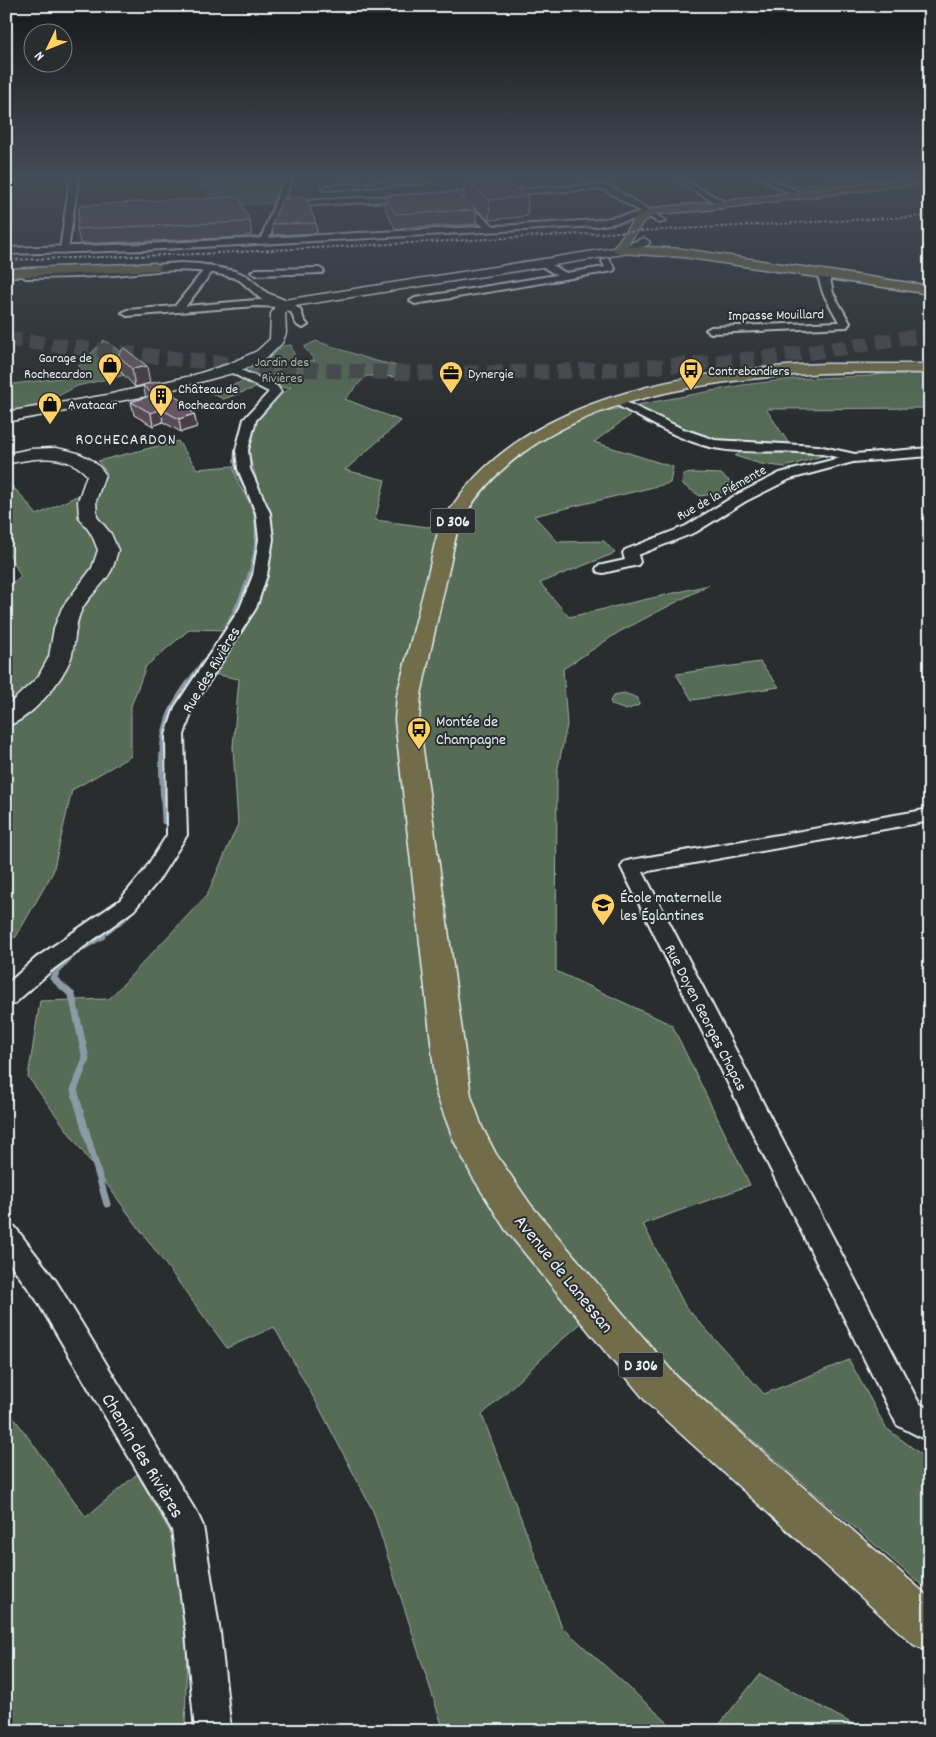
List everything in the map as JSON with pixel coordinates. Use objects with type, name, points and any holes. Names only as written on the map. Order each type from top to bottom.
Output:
[{"type":"main road","points":[[6,417],[178,385],[232,368],[266,352],[277,341],[280,325],[277,315],[283,304],[556,260]]},
{"type":"main road","points":[[730,260],[930,290]]},
{"type":"main road","points":[[6,273],[155,267]]},
{"type":"main road","name":"D 306","points":[[617,402],[648,392],[727,377],[810,369],[930,368]]},
{"type":"main road","name":"Avenue de Lanessan","points":[[617,402],[568,420],[547,431],[508,457],[482,480],[468,497],[448,531],[409,695],[407,720],[444,1036],[454,1096],[466,1130],[484,1165],[518,1217],[663,1391],[930,1629]]},
{"type":"main road","points":[[6,460],[41,454],[59,454],[79,458],[90,465],[96,474],[87,501],[88,517],[101,534],[108,550],[102,568],[72,608],[65,628],[60,657],[48,680],[28,701],[6,718]]},
{"type":"street","points":[[243,278],[254,276],[264,260]]},
{"type":"street","points":[[415,301],[610,269],[606,261]]},
{"type":"street","points":[[543,262],[565,276]]},
{"type":"street","points":[[155,267],[210,268],[243,278],[263,296],[297,311],[299,321],[303,325]]},
{"type":"street","points":[[177,310],[210,268]]},
{"type":"street","points":[[256,272],[319,271]]},
{"type":"street","name":"Impasse Mouillard","points":[[711,330],[843,325],[845,323],[828,293],[824,274]]},
{"type":"street","points":[[127,313],[256,303],[283,304]]},
{"type":"street","name":"Rue des Rivières","points":[[6,998],[44,964],[127,905],[151,876],[177,834],[175,736],[184,707],[248,608],[260,575],[266,539],[263,513],[244,469],[242,450],[250,419],[274,392],[273,388],[232,368]]},
{"type":"street","points":[[617,402],[695,438],[714,444],[825,450],[853,458]]},
{"type":"street","name":"Rue de la Piémente","points":[[603,569],[633,562],[630,553],[691,529],[741,498],[772,482],[810,468],[853,458],[930,452]]},
{"type":"street","name":"Rue Doyen Georges Chapas","points":[[930,815],[631,867],[908,1414],[930,1427]]},
{"type":"street","name":"Chemin des Rivières","points":[[6,1236],[46,1290],[187,1526],[203,1633],[213,1731]]},
{"type":"green space","points":[[104,340],[133,361],[138,372],[77,386],[41,405],[6,412],[6,385],[68,377]]},
{"type":"green space","name":"Jardin des Rivières","points":[[316,341],[372,360],[397,366],[403,377],[366,376],[345,399],[401,421],[345,470],[385,480],[375,520],[428,527],[457,520],[472,496],[523,450],[552,432],[595,413],[743,385],[793,379],[930,371],[930,408],[766,409],[794,451],[829,454],[785,467],[761,464],[735,456],[748,448],[714,444],[640,408],[594,442],[673,467],[670,483],[534,516],[558,542],[604,541],[615,553],[540,583],[569,617],[709,585],[619,632],[563,669],[567,725],[557,772],[556,971],[672,1025],[750,1185],[643,1224],[685,1306],[764,1394],[849,1360],[886,1428],[930,1461],[930,1592],[679,1377],[608,1300],[557,1344],[482,1415],[562,1627],[677,1731],[444,1731],[373,1511],[320,1409],[274,1327],[227,1348],[28,1077],[40,1001],[109,999],[207,895],[238,824],[233,747],[239,679],[213,674],[271,540],[270,513],[247,449],[253,426],[274,396],[287,391],[291,387],[284,388],[247,370],[264,362],[283,346],[291,345],[296,360],[315,361],[304,347]]},
{"type":"green space","points":[[245,381],[258,387],[223,399],[210,392]]},
{"type":"green space","points":[[178,441],[197,469],[233,466],[239,485],[256,513],[258,540],[251,576],[228,630],[190,629],[146,666],[131,706],[131,756],[72,790],[53,872],[16,937],[6,940],[6,586],[21,577],[10,555],[6,553],[6,481],[19,493],[37,515],[81,494],[98,493],[107,473],[98,461]]},
{"type":"green space","points":[[683,474],[721,474],[740,490],[700,496],[682,484]]},
{"type":"green space","points":[[760,662],[779,687],[692,700],[676,674]]},
{"type":"green space","points":[[624,693],[638,698],[639,705],[626,710],[612,705],[610,701],[614,695]]},
{"type":"green space","points":[[6,1407],[86,1517],[137,1474],[176,1542],[187,1647],[185,1731],[6,1731]]},
{"type":"green space","points":[[760,1674],[866,1731],[714,1731]]},
{"type":"building","points":[[124,348],[147,366],[132,369],[118,355]]},
{"type":"building","points":[[161,381],[194,414],[179,419],[161,409],[151,413],[131,402],[153,395],[143,385]]},
{"type":"waterway","points":[[235,454],[235,460]]},
{"type":"waterway","points":[[220,638],[235,610],[248,579],[256,546],[255,514],[235,460]]},
{"type":"waterway","points":[[199,668],[214,648]]},
{"type":"waterway","points":[[164,822],[162,757],[168,719],[174,705],[200,667]]},
{"type":"waterway","points":[[99,937],[124,919],[132,910]]},
{"type":"waterway","points":[[102,936],[68,958],[53,978],[72,995],[86,1059],[74,1090],[107,1204]]},
{"type":"tunnel","points":[[6,339],[173,358],[298,369],[490,373],[591,370],[765,358],[930,335]]},
{"type":"place","name":"Garage de Rochecardon","points":[[110,386]]},
{"type":"place","name":"Contrebandiers","points":[[691,391]]},
{"type":"place","name":"Dynergie","points":[[451,394]]},
{"type":"place","name":"Château de Rochecardon","points":[[161,417]]},
{"type":"place","name":"Avatacar","points":[[50,425]]},
{"type":"place","name":"Montée de Champagne","points":[[419,750]]},
{"type":"place","name":"École maternelle les Églantines","points":[[603,926]]},
{"type":"district","name":"ROCHECARDON","points":[[126,438]]}]
